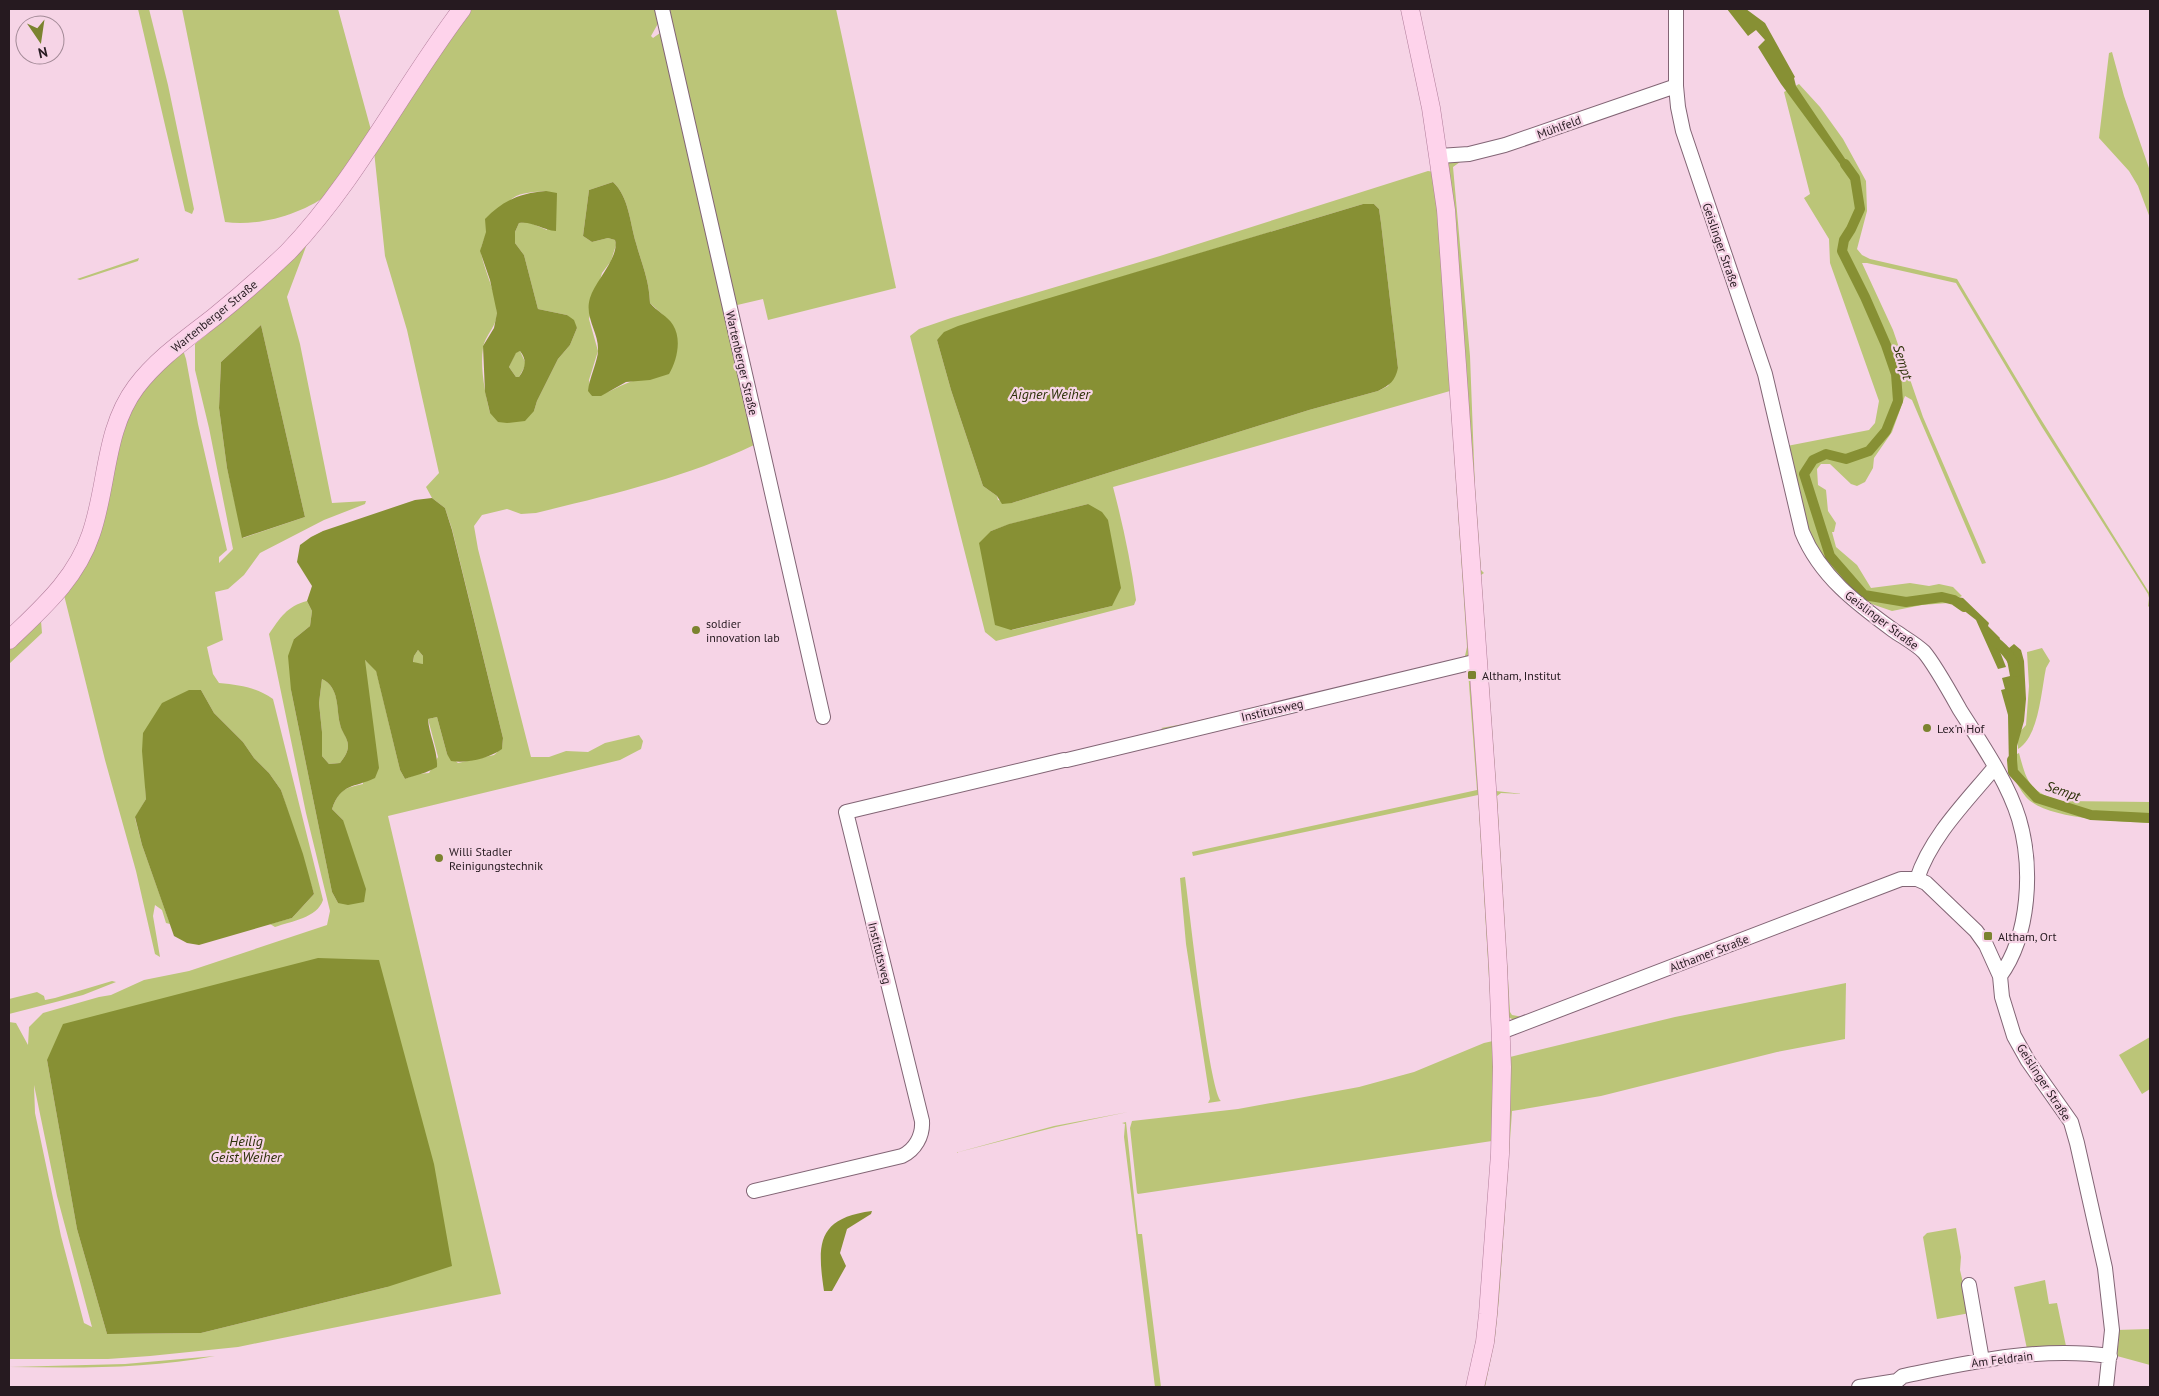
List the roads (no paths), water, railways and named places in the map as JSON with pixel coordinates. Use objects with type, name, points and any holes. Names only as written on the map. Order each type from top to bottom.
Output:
[{"type":"main road","name":"Wartenberger Straße","points":[[9,640],[56,595],[67,581],[84,551],[96,519],[113,434],[126,401],[136,387],[166,355],[245,292],[307,230],[368,148],[432,49],[462,9]]},
{"type":"main road","points":[[1410,9],[1426,80],[1446,210],[1478,661],[1501,1032],[1502,1103],[1500,1154],[1487,1323],[1475,1387]]},
{"type":"street","name":"Wartenberger Straße","points":[[662,9],[823,717]]},
{"type":"street","name":"Geislinger Straße","points":[[1676,9],[1676,86],[1683,130],[1765,374],[1802,532],[1810,551],[1836,585],[1854,602],[1924,652],[1995,767],[2019,819],[2027,886],[2023,922],[2015,947],[2006,968],[2000,976],[2002,997],[2014,1036],[2028,1060],[2066,1114],[2077,1143],[2105,1268],[2112,1330],[2106,1387]]},
{"type":"street","name":"Mühlfeld","points":[[1439,156],[1469,154],[1505,146],[1676,86]]},
{"type":"street","name":"Institutsweg","points":[[754,1191],[902,1156],[912,1150],[922,1129],[922,1121],[846,812],[1478,661]]},
{"type":"street","points":[[1995,767],[1955,815],[1922,863],[1917,879],[1932,888],[1976,932],[1986,945],[2000,976]]},
{"type":"street","name":"Althamer Straße","points":[[1501,1032],[1901,879],[1917,879]]},
{"type":"street","points":[[1969,1285],[1982,1360]]},
{"type":"street","name":"Am Feldrain","points":[[1859,1387],[1895,1384],[1903,1376],[1982,1360],[2059,1352],[2110,1356]]},
{"type":"water","points":[[1727,9],[1746,9],[1765,23],[1795,77],[1796,86],[1854,172],[1848,175],[1781,84],[1758,47],[1765,40],[1756,30],[1748,36]]},
{"type":"water","points":[[613,182],[626,203],[647,279],[650,303],[673,325],[678,343],[674,363],[669,374],[650,380],[626,382],[601,396],[592,396],[588,391],[597,359],[598,344],[590,319],[590,298],[611,261],[616,247],[615,240],[608,238],[592,242],[583,236],[589,190]]},
{"type":"water","points":[[537,192],[557,193],[556,231],[529,223],[519,223],[515,232],[515,243],[524,255],[538,309],[567,315],[574,320],[577,328],[570,345],[558,359],[534,411],[525,421],[498,422],[490,413],[485,392],[483,346],[494,328],[497,313],[490,280],[480,251],[486,232],[485,219],[506,202]],"holes":[[[520,351],[525,361],[524,367],[519,377],[516,377],[509,367],[516,353]]]},
{"type":"water","name":"Aigner Weiher","points":[[1363,204],[1374,204],[1379,209],[1398,368],[1394,379],[1389,385],[1378,391],[1309,410],[1012,503],[1002,504],[997,496],[983,486],[951,390],[937,340],[944,332],[986,317]]},
{"type":"water","points":[[261,325],[305,517],[242,538],[227,468],[219,408],[221,362]]},
{"type":"water","points":[[432,498],[445,508],[503,738],[502,749],[478,760],[451,761],[447,754],[437,717],[428,719],[437,767],[405,779],[400,770],[376,671],[365,660],[379,768],[375,778],[344,790],[332,809],[343,820],[366,889],[364,902],[348,905],[338,903],[332,892],[291,690],[288,656],[294,639],[310,626],[312,611],[307,601],[312,586],[297,562],[300,545],[311,537],[323,531],[415,500]],"holes":[[[418,650],[423,656],[423,664],[413,662]],[[322,679],[328,683],[335,693],[341,727],[348,743],[347,753],[340,763],[329,764],[322,756],[319,703]]]},
{"type":"water","points":[[1088,504],[1102,512],[1108,520],[1121,588],[1112,606],[1011,630],[995,625],[979,543],[991,531],[1009,524]]},
{"type":"water","points":[[1957,597],[1963,598],[1989,623],[1988,626],[2000,638],[1999,640],[2009,648],[2014,644],[2021,650],[2024,661],[2026,699],[2024,721],[2017,746],[2017,772],[2011,774],[2009,769],[2008,715],[2001,690],[2005,689],[2002,678],[2010,676],[2007,660],[2010,663],[2013,660],[2010,651],[1997,644],[2006,667],[1998,669],[1976,620],[1953,602]]},
{"type":"water","points":[[189,690],[201,690],[214,713],[243,742],[281,790],[303,854],[314,894],[292,918],[199,945],[187,943],[174,936],[142,845],[135,817],[146,799],[142,751],[143,733],[162,703]]},
{"type":"water","name":"Heilig Geist Weiher","points":[[318,958],[379,960],[434,1164],[452,1266],[387,1287],[201,1333],[107,1334],[77,1229],[47,1060],[63,1024]]},
{"type":"water","points":[[872,1211],[871,1214],[847,1229],[840,1253],[846,1266],[832,1291],[824,1291],[821,1260],[825,1236],[831,1227],[840,1220]]},
{"type":"waterway","name":"Sempt","points":[[1845,164],[1855,178],[1860,209],[1844,240],[1842,251],[1886,345],[1896,374],[1898,401],[1886,431],[1869,451],[1846,459],[1826,454],[1813,460],[1804,474],[1830,556],[1864,595],[1906,602],[1942,597],[1954,600],[1964,607]]},
{"type":"waterway","points":[[1991,639],[2007,653],[2013,662],[2016,672]]},
{"type":"waterway","name":"Sempt","points":[[2012,760],[2013,772],[2037,798],[2091,815],[2150,818]]},
{"type":"place","name":"soldier innovation lab","points":[[696,630]]},
{"type":"place","name":"Altham, Institut","points":[[1472,675]]},
{"type":"place","name":"Lex'n Hof","points":[[1927,728]]},
{"type":"place","name":"Willi Stadler Reinigungstechnik","points":[[439,858]]},
{"type":"place","name":"Altham, Ort","points":[[1988,936]]}]
